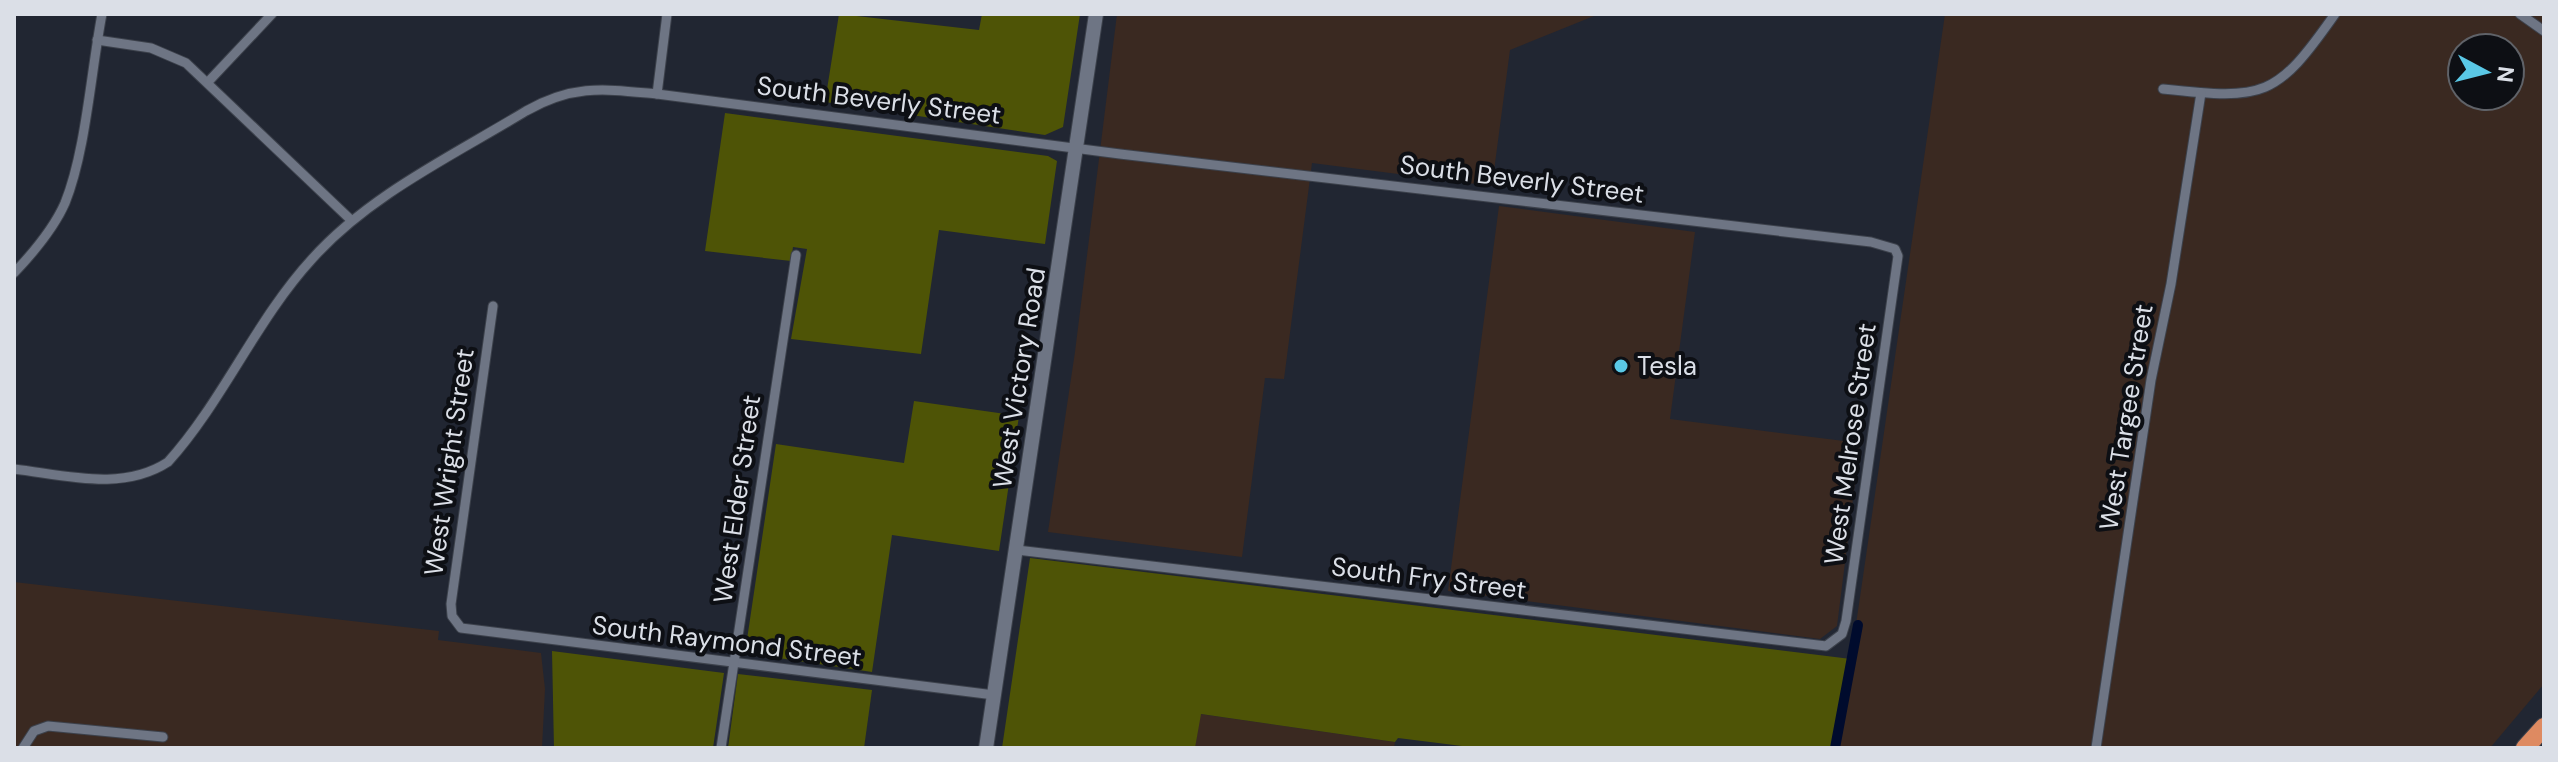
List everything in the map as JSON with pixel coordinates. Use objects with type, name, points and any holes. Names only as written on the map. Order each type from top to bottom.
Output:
[{"type":"highway","points":[[2525,748],[2544,727]]},
{"type":"main road","name":"West Victory Road","points":[[986,748],[1096,14]]},
{"type":"street","points":[[14,273],[30,256],[64,204],[75,166],[102,14]]},
{"type":"street","points":[[208,82],[272,14]]},
{"type":"street","points":[[657,94],[667,14]]},
{"type":"street","points":[[2163,89],[2222,95],[2252,91],[2284,80],[2304,59],[2335,14]]},
{"type":"street","points":[[2520,14],[2544,31]]},
{"type":"street","points":[[97,40],[170,54],[208,82],[351,220]]},
{"type":"street","name":"South Beverly Street","points":[[14,469],[113,481],[152,472],[168,462],[292,284],[351,220],[553,95],[581,88],[657,94],[1871,242],[1895,249]]},
{"type":"street","name":"West Targee Street","points":[[2096,748],[2151,380],[2171,284],[2201,93]]},
{"type":"street","name":"West Melrose Street","points":[[1835,641],[1842,634],[1846,621],[1899,263],[1895,249]]},
{"type":"street","name":"West Elder Street","points":[[721,748],[796,255]]},
{"type":"street","name":"West Wright Street","points":[[456,624],[451,604],[493,306]]},
{"type":"street","name":"South Fry Street","points":[[1017,550],[1818,646],[1835,641]]},
{"type":"street","name":"South Raymond Street","points":[[456,624],[466,630],[994,695]]},
{"type":"street","points":[[23,748],[34,731],[48,726],[163,737]]},
{"type":"shaded area","points":[[1117,14],[1599,14],[1510,50],[1492,186],[1312,163],[1284,379],[1265,378],[1242,557],[1048,532],[1075,352]]},
{"type":"shaded area","points":[[1945,14],[2544,14],[2544,684],[2490,748],[1838,748]]},
{"type":"shaded area","points":[[1499,206],[1695,232],[1670,419],[1860,443],[1837,626],[1820,639],[1448,591]]},
{"type":"shaded area","points":[[14,582],[439,631],[438,640],[541,653],[545,689],[542,748],[14,748]]},
{"type":"shaded area","points":[[1200,714],[1395,742],[1394,748],[1195,748]]},
{"type":"green space","points":[[839,14],[979,30],[982,14],[1080,14],[1063,127],[1045,135],[825,102]]},
{"type":"green space","points":[[725,113],[1048,156],[1057,161],[1045,244],[939,230],[921,354],[791,339],[807,249],[793,247],[791,261],[705,251]]},
{"type":"green space","points":[[914,401],[1019,416],[999,551],[892,535],[872,672],[745,653],[776,444],[904,463]]},
{"type":"green space","points":[[1030,558],[1851,659],[1838,748],[1478,748],[1398,738],[1395,742],[1201,714],[1195,748],[1002,748]]},
{"type":"green space","points":[[552,651],[724,673],[713,748],[554,748]]},
{"type":"green space","points":[[738,674],[872,690],[864,748],[728,748]]},
{"type":"waterway","points":[[1835,748],[1858,625]]},
{"type":"place","name":"Tesla","points":[[1621,366]]}]
